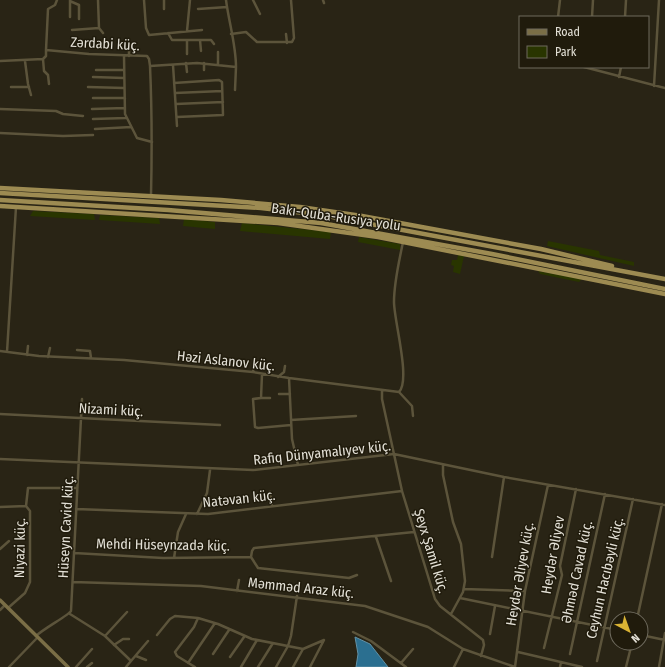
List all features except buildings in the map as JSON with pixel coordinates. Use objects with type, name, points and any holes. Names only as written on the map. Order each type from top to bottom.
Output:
[{"type":"highway","points":[[0,188],[151,196],[288,206],[362,216],[541,249],[603,263],[633,272]]},
{"type":"highway","name":"Bakı-Quba-Rusiya yolu","points":[[0,193],[261,208],[301,212],[360,221],[665,279]]},
{"type":"highway","name":"Bakı-Quba-Rusiya yolu","points":[[0,200],[168,210],[321,223],[492,254],[665,289]]},
{"type":"highway","points":[[0,206],[247,220],[349,233],[403,242],[665,294]]},
{"type":"main road","points":[[0,600],[68,667]]},
{"type":"street","points":[[50,84],[48,75],[44,71],[43,59],[46,56],[48,9],[55,5],[57,0]]},
{"type":"street","points":[[70,17],[70,0],[79,5],[79,19]]},
{"type":"street","points":[[98,0],[99,28],[103,33]]},
{"type":"street","points":[[144,0],[148,33],[151,36],[202,30]]},
{"type":"street","points":[[164,0],[164,9]]},
{"type":"street","points":[[187,31],[190,0]]},
{"type":"street","points":[[226,0],[231,34],[236,51],[235,90]]},
{"type":"street","points":[[253,0],[260,14]]},
{"type":"street","points":[[231,34],[246,32],[257,42],[292,42],[294,40],[290,0]]},
{"type":"street","points":[[558,16],[560,0]]},
{"type":"street","points":[[592,16],[593,0]]},
{"type":"street","points":[[625,16],[626,0]]},
{"type":"street","points":[[654,86],[659,0]]},
{"type":"street","points":[[198,9],[227,8]]},
{"type":"street","points":[[72,30],[99,28]]},
{"type":"street","points":[[168,34],[171,40],[213,40],[214,44]]},
{"type":"street","points":[[286,34],[286,42]]},
{"type":"street","points":[[187,40],[187,54]]},
{"type":"street","points":[[200,40],[201,51]]},
{"type":"street","points":[[128,56],[129,46]]},
{"type":"street","name":"Zərdabi küç.","points":[[46,50],[148,57],[150,66],[204,63],[236,67]]},
{"type":"street","points":[[218,52],[218,65]]},
{"type":"street","points":[[124,56],[126,118],[137,138],[152,142]]},
{"type":"street","points":[[0,61],[26,61],[43,59]]},
{"type":"street","points":[[26,61],[31,95]]},
{"type":"street","points":[[186,63],[187,72]]},
{"type":"street","points":[[204,63],[204,70]]},
{"type":"street","points":[[172,64],[176,93],[177,126]]},
{"type":"street","points":[[150,66],[152,142],[151,196]]},
{"type":"street","points":[[588,68],[665,88]]},
{"type":"street","points":[[619,77],[621,68]]},
{"type":"street","points":[[96,70],[124,70]]},
{"type":"street","points":[[93,77],[124,78]]},
{"type":"street","points":[[174,83],[221,80],[224,113],[222,116],[177,118]]},
{"type":"street","points":[[11,87],[29,87]]},
{"type":"street","points":[[88,87],[124,88]]},
{"type":"street","points":[[176,93],[222,91]]},
{"type":"street","points":[[93,98],[125,98]]},
{"type":"street","points":[[176,104],[223,102]]},
{"type":"street","points":[[92,109],[125,108]]},
{"type":"street","points":[[0,109],[55,111],[83,116]]},
{"type":"street","points":[[93,119],[126,118]]},
{"type":"street","points":[[95,129],[131,127]]},
{"type":"street","points":[[0,134],[63,136],[93,135]]},
{"type":"street","points":[[7,352],[16,207]]},
{"type":"street","points":[[403,242],[394,290],[395,315],[400,343],[403,382],[402,388],[399,392],[412,406],[413,416]]},
{"type":"street","points":[[27,355],[28,346]]},
{"type":"street","points":[[48,357],[50,348]]},
{"type":"street","points":[[77,350],[90,351],[91,358]]},
{"type":"street","name":"Həzi Aslanov küç.","points":[[0,351],[48,357],[91,358],[253,372],[278,377],[399,392]]},
{"type":"street","points":[[253,372],[254,362]]},
{"type":"street","points":[[278,377],[284,372],[285,366]]},
{"type":"street","points":[[261,398],[262,374]]},
{"type":"street","points":[[289,378],[292,443],[298,465]]},
{"type":"street","name":"Şeyx Şamil küç.","points":[[382,390],[382,399],[402,490],[436,601],[483,640],[484,645],[481,656]]},
{"type":"street","points":[[279,394],[290,394]]},
{"type":"street","points":[[270,398],[253,399],[255,427],[291,425]]},
{"type":"street","name":"Hüseyn Cavid küç.","points":[[70,614],[73,582],[82,399]]},
{"type":"street","name":"Nizami küç.","points":[[0,414],[220,425]]},
{"type":"street","points":[[291,420],[356,416]]},
{"type":"street","name":"Rafiq Dünyamalıyev küç.","points":[[0,459],[210,470],[253,470],[394,454],[504,477],[664,504]]},
{"type":"street","points":[[443,465],[443,475],[453,522],[461,544],[465,581],[464,589],[451,614]]},
{"type":"street","points":[[197,514],[206,493],[210,470]]},
{"type":"street","points":[[492,557],[504,477]]},
{"type":"street","name":"Heydər Əliyev küç.","points":[[515,667],[525,591],[548,485]]},
{"type":"street","name":"Niyazi küç.","points":[[0,610],[7,607],[25,593],[30,582],[30,511],[26,506],[28,488],[77,488]]},
{"type":"street","name":"Heydər Əliyev","points":[[544,648],[562,575],[560,566],[576,489]]},
{"type":"street","name":"Natəvan küç.","points":[[76,508],[197,514],[402,490]]},
{"type":"street","points":[[270,492],[272,506]]},
{"type":"street","name":"Əhməd Cavad küç.","points":[[570,654],[605,494]]},
{"type":"street","name":"Ceyhun Hacıbəyli küç.","points":[[597,662],[633,499]]},
{"type":"street","points":[[639,611],[664,504]]},
{"type":"street","name":"Niyazi küç.","points":[[0,507],[26,506]]},
{"type":"street","points":[[174,558],[178,532],[186,514]]},
{"type":"street","points":[[357,575],[349,578],[258,568],[251,557],[252,551],[254,548],[414,532]]},
{"type":"street","points":[[376,537],[391,581]]},
{"type":"street","points":[[0,549],[10,541]]},
{"type":"street","name":"Mehdi Hüseynzadə küç.","points":[[74,553],[174,558],[251,557]]},
{"type":"street","points":[[237,592],[239,580]]},
{"type":"street","name":"Məmməd Araz küç.","points":[[73,582],[196,586],[237,592],[297,596],[365,606],[428,627],[463,649],[515,667]]},
{"type":"street","points":[[464,589],[525,591]]},
{"type":"street","points":[[276,667],[288,646],[297,596]]},
{"type":"street","points":[[460,598],[609,628]]},
{"type":"street","points":[[490,634],[495,606]]},
{"type":"street","points":[[105,636],[127,612]]},
{"type":"street","points":[[14,667],[10,666],[37,637],[54,622],[70,614],[105,636],[131,661]]},
{"type":"street","points":[[157,635],[172,617],[198,618],[216,624],[244,637],[303,649],[308,648],[320,640],[324,641],[310,667]]},
{"type":"street","points":[[195,667],[177,656],[175,652],[194,627],[198,618]]},
{"type":"street","points":[[188,663],[216,624]]},
{"type":"street","points":[[213,654],[229,630]]},
{"type":"street","points":[[352,632],[371,641],[406,667]]},
{"type":"street","points":[[659,667],[665,633]]},
{"type":"street","points":[[230,657],[244,637]]},
{"type":"street","points":[[649,637],[664,640]]},
{"type":"street","points":[[114,645],[123,639],[129,639]]},
{"type":"street","points":[[241,667],[257,640]]},
{"type":"street","points":[[126,667],[148,641]]},
{"type":"street","points":[[258,667],[273,643]]},
{"type":"street","points":[[76,667],[92,649]]},
{"type":"street","points":[[293,667],[303,649]]},
{"type":"street","points":[[401,663],[412,649]]},
{"type":"street","points":[[454,667],[463,649]]},
{"type":"street","points":[[626,667],[630,651]]},
{"type":"street","points":[[518,652],[582,667]]},
{"type":"street","points":[[136,656],[146,660]]},
{"type":"street","points":[[560,667],[561,662]]},
{"type":"street","points":[[87,667],[92,663]]},
{"type":"green space","points":[[33,211],[94,214],[95,220],[30,216]]},
{"type":"green space","points":[[100,215],[159,218],[160,224],[99,220]]},
{"type":"green space","points":[[184,219],[215,222],[215,229],[183,226]]},
{"type":"green space","points":[[242,223],[331,232],[330,239],[240,231]]},
{"type":"green space","points":[[359,237],[400,244],[400,250],[358,242]]},
{"type":"green space","points":[[548,241],[599,251],[600,255],[634,262],[634,266],[547,246]]},
{"type":"green space","points":[[458,255],[464,256],[460,274],[453,272],[454,266],[451,265],[452,260],[457,260]]},
{"type":"green space","points":[[538,271],[582,279],[579,282],[540,274]]},
{"type":"water","points":[[355,637],[370,644],[388,667],[356,667],[358,654]]}]
